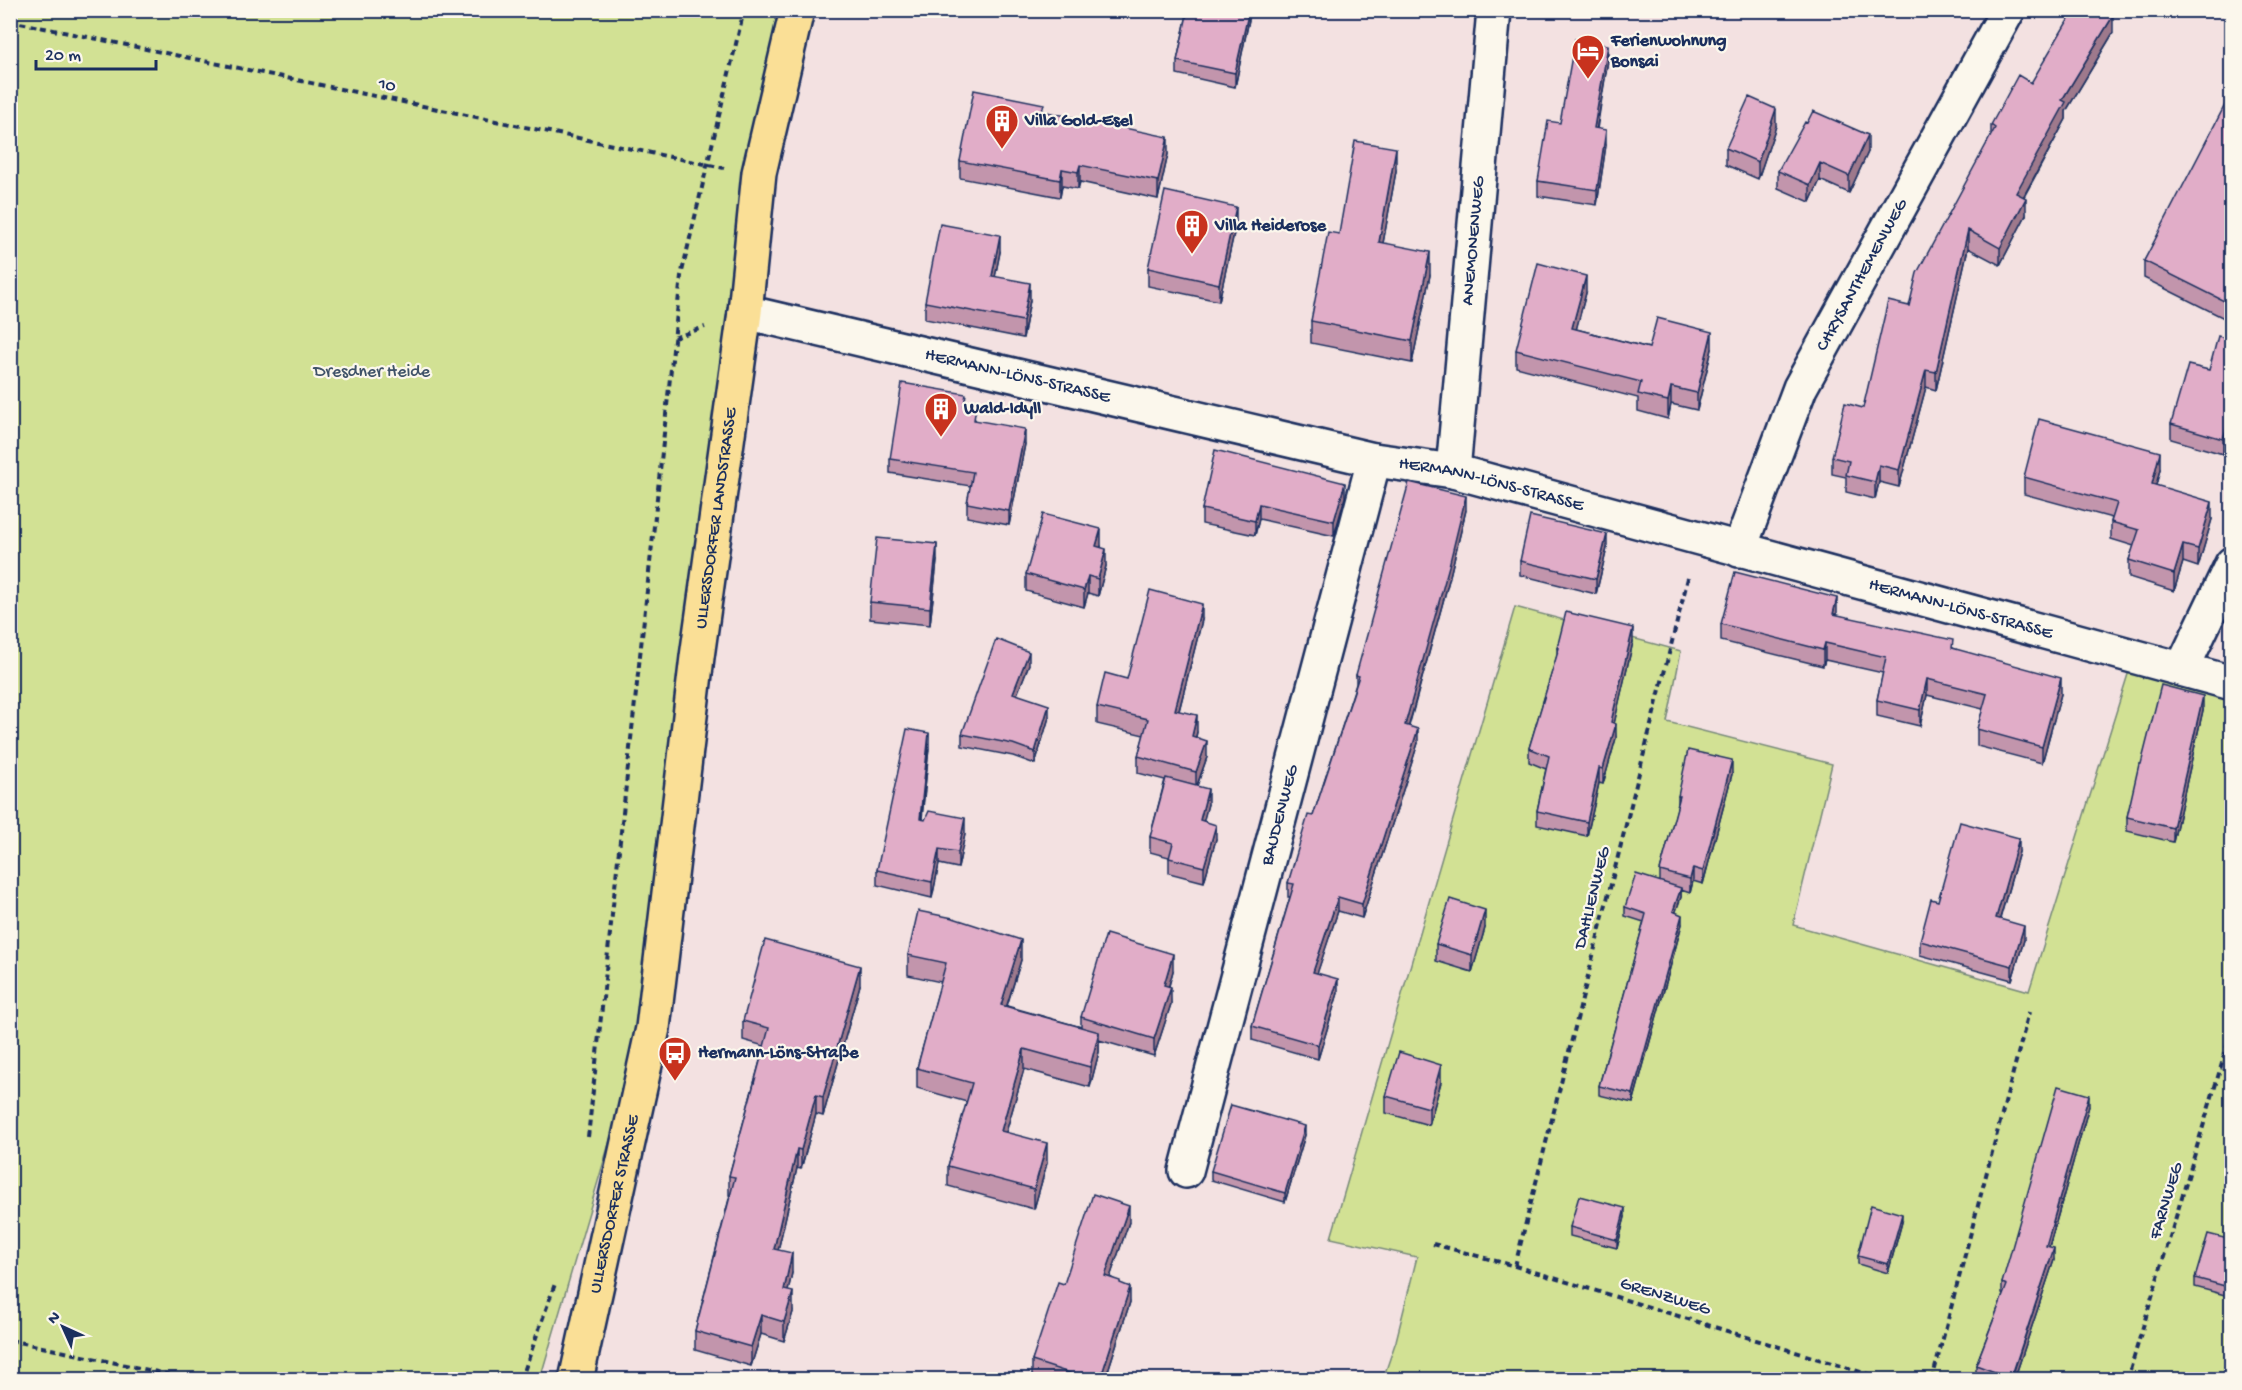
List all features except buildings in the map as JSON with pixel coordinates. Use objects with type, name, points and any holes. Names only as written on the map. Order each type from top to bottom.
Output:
[{"type":"main road","name":"ULLERSDORFER LANDSTRASSE","points":[[653,1028],[697,657],[745,312],[759,173],[797,10]]},
{"type":"main road","name":"ULLERSDORFER STRASSE","points":[[576,1380],[653,1028]]},
{"type":"street","name":"ANEMONENWEG","points":[[1453,471],[1494,10]]},
{"type":"street","name":"CHRYSANTHEMENWEG","points":[[1739,550],[1800,388],[2008,10]]},
{"type":"street","name":"HERMANN-LÖNS-STRASSE","points":[[745,312],[1374,460],[1453,471],[2232,683]]},
{"type":"street","name":"BAUDENWEG","points":[[1186,1171],[1374,460]]},
{"type":"street","points":[[2182,669],[2232,564]]},
{"type":"path","points":[[587,1145],[681,276],[744,10]]},
{"type":"path","name":"10","points":[[10,21],[707,166],[759,173]]},
{"type":"path","name":"DAHLIENWEG","points":[[1515,1266],[1698,537]]},
{"type":"path","points":[[1932,1380],[2029,1012]]},
{"type":"path","name":"FARNWEG","points":[[2127,1380],[2232,1030]]},
{"type":"path","name":"GRENZWEG","points":[[1433,1244],[1515,1266],[1887,1380]]},
{"type":"path","points":[[521,1380],[560,1271]]},
{"type":"path","points":[[10,1340],[194,1380]]},
{"type":"green space","name":"Dresdner Heide","points":[[10,11],[794,11],[638,1045],[540,1379],[11,1379]]},
{"type":"green space","points":[[1515,607],[1681,651],[1667,722],[1832,764],[1793,925],[2029,991],[2134,655],[2231,683],[2232,1030],[2221,1069],[2232,1073],[2231,1379],[1383,1379],[1396,1341],[1417,1257],[1331,1238]]},
{"type":"place","name":"Ferienwohnung Bonsai","points":[[1588,80]]},
{"type":"place","name":"Villa Gold-Esel","points":[[1002,150]]},
{"type":"place","name":"Villa Heiderose","points":[[1192,255]]},
{"type":"place","name":"Wald-Idyll","points":[[941,438]]},
{"type":"place","name":"Hermann-Löns-Straße","points":[[675,1082]]}]
